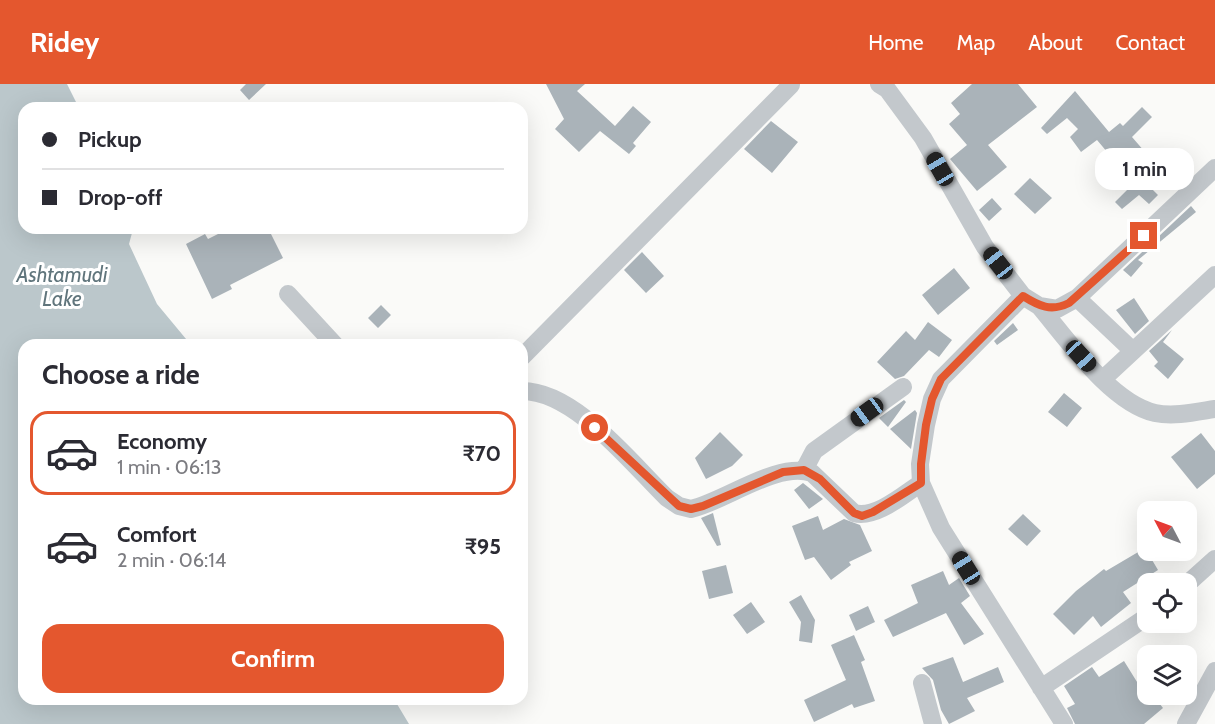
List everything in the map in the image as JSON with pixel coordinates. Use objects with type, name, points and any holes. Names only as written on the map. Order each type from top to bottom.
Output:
[{"type":"street","points":[[528,351],[791,84]]},
{"type":"street","points":[[879,84],[887,90],[923,138],[985,247],[1023,296],[1039,306],[1103,379],[1129,402],[1154,413],[1185,414],[1215,409]]},
{"type":"street","points":[[1039,306],[1057,309],[1077,298],[1215,169]]},
{"type":"street","points":[[1103,379],[1215,275]]},
{"type":"street","points":[[288,294],[329,339]]},
{"type":"street","points":[[1023,296],[941,379],[932,399],[926,425],[921,483],[941,528],[1064,724]]},
{"type":"street","points":[[1077,298],[1133,351]]},
{"type":"street","points":[[804,470],[814,451],[903,387]]},
{"type":"street","points":[[528,392],[550,397],[566,404],[679,506],[691,509],[783,472],[804,470],[820,479],[854,513],[862,516],[873,512],[921,483]]},
{"type":"street","points":[[1197,575],[1215,559]]},
{"type":"street","points":[[1041,688],[1137,623]]},
{"type":"street","points":[[1186,724],[1215,671]]},
{"type":"street","points":[[922,683],[933,724]]},
{"type":"water","name":"Ashtamudi Lake","points":[[0,84],[67,84],[76,102],[18,102],[18,234],[132,234],[129,244],[157,304],[186,339],[18,339],[18,705],[398,705],[409,724],[0,724]]},
{"type":"building","points":[[246,84],[266,84],[249,100],[240,90]]},
{"type":"building","points":[[546,84],[585,84],[577,91],[615,126],[633,106],[651,122],[633,143],[636,146],[629,154],[600,131],[579,152],[555,129],[564,119]]},
{"type":"building","points":[[972,84],[1018,84],[1037,107],[988,145],[1007,167],[977,191],[950,159],[967,145],[949,124],[960,114],[951,103]]},
{"type":"building","points":[[1075,91],[1109,132],[1120,123],[1123,126],[1142,107],[1152,117],[1132,137],[1164,174],[1149,186],[1158,195],[1149,204],[1139,195],[1122,209],[1115,202],[1130,187],[1114,171],[1119,166],[1097,140],[1081,152],[1070,137],[1078,129],[1067,118],[1047,134],[1041,128]]},
{"type":"building","points":[[771,121],[798,142],[772,173],[744,149]]},
{"type":"building","points":[[1030,178],[1052,198],[1035,214],[1014,194]]},
{"type":"building","points":[[992,198],[1002,209],[989,221],[979,210]]},
{"type":"building","points":[[1191,206],[1196,212],[1138,260],[1143,263],[1131,277],[1123,270]]},
{"type":"building","points":[[205,234],[208,239],[218,234],[271,234],[283,258],[230,285],[232,289],[212,299],[186,244]]},
{"type":"building","points":[[642,252],[664,276],[646,293],[624,270]]},
{"type":"building","points":[[954,268],[970,288],[938,315],[922,295]]},
{"type":"building","points":[[1134,298],[1149,321],[1135,334],[1116,310]]},
{"type":"building","points":[[381,305],[391,315],[378,328],[368,318]]},
{"type":"building","points":[[928,322],[952,340],[939,357],[929,350],[904,376],[895,379],[877,362],[906,331],[915,340]]},
{"type":"building","points":[[1013,323],[1018,330],[997,345],[994,341]]},
{"type":"building","points":[[1172,330],[1163,342],[1184,359],[1168,379],[1154,366],[1158,362],[1149,351]]},
{"type":"building","points":[[1064,393],[1082,408],[1067,427],[1048,412]]},
{"type":"building","points":[[904,400],[906,402],[888,427],[879,418]]},
{"type":"building","points":[[915,410],[917,413],[911,449],[890,429]]},
{"type":"building","points":[[720,432],[743,455],[732,466],[706,479],[695,458]]},
{"type":"building","points":[[1201,433],[1215,451],[1215,474],[1197,489],[1171,457]]},
{"type":"building","points":[[803,483],[823,499],[809,509],[794,490]]},
{"type":"building","points":[[713,513],[721,545],[717,546],[701,518]]},
{"type":"building","points":[[1023,514],[1041,531],[1027,546],[1008,529]]},
{"type":"building","points":[[818,516],[823,530],[844,519],[860,525],[872,551],[849,562],[851,565],[831,580],[814,557],[805,560],[792,526]]},
{"type":"building","points":[[1137,553],[1137,561],[1153,561],[1158,570],[1153,573],[1137,573],[1137,583],[1123,592],[1131,603],[1101,627],[1093,616],[1074,635],[1053,614],[1076,591],[1104,569],[1106,571]]},
{"type":"building","points":[[726,565],[733,593],[709,599],[702,571]]},
{"type":"building","points":[[943,571],[949,585],[959,578],[970,596],[961,603],[984,634],[964,645],[946,613],[893,637],[884,620],[918,603],[911,585]]},
{"type":"building","points":[[801,595],[815,620],[812,643],[799,641],[801,622],[789,602]]},
{"type":"building","points":[[751,602],[765,622],[747,634],[733,615]]},
{"type":"building","points":[[868,606],[875,622],[856,631],[849,615]]},
{"type":"building","points":[[854,635],[865,660],[861,662],[875,701],[854,708],[852,704],[814,722],[804,700],[846,680],[831,645]]},
{"type":"building","points":[[953,657],[963,682],[998,667],[1004,682],[967,698],[975,711],[949,724],[941,710],[933,680],[922,668]]},
{"type":"building","points":[[1124,661],[1137,682],[1137,705],[1161,705],[1163,708],[1144,724],[1075,724],[1067,708],[1075,704],[1064,686],[1092,667],[1099,677]]},
{"type":"route","points":[[595,428],[679,506],[691,509],[703,506],[783,472],[804,470],[812,472],[854,513],[862,516],[893,501],[921,483],[926,425],[932,399],[941,379],[1023,296],[1039,306],[1057,309],[1077,298],[1094,284],[1144,236]]}]
